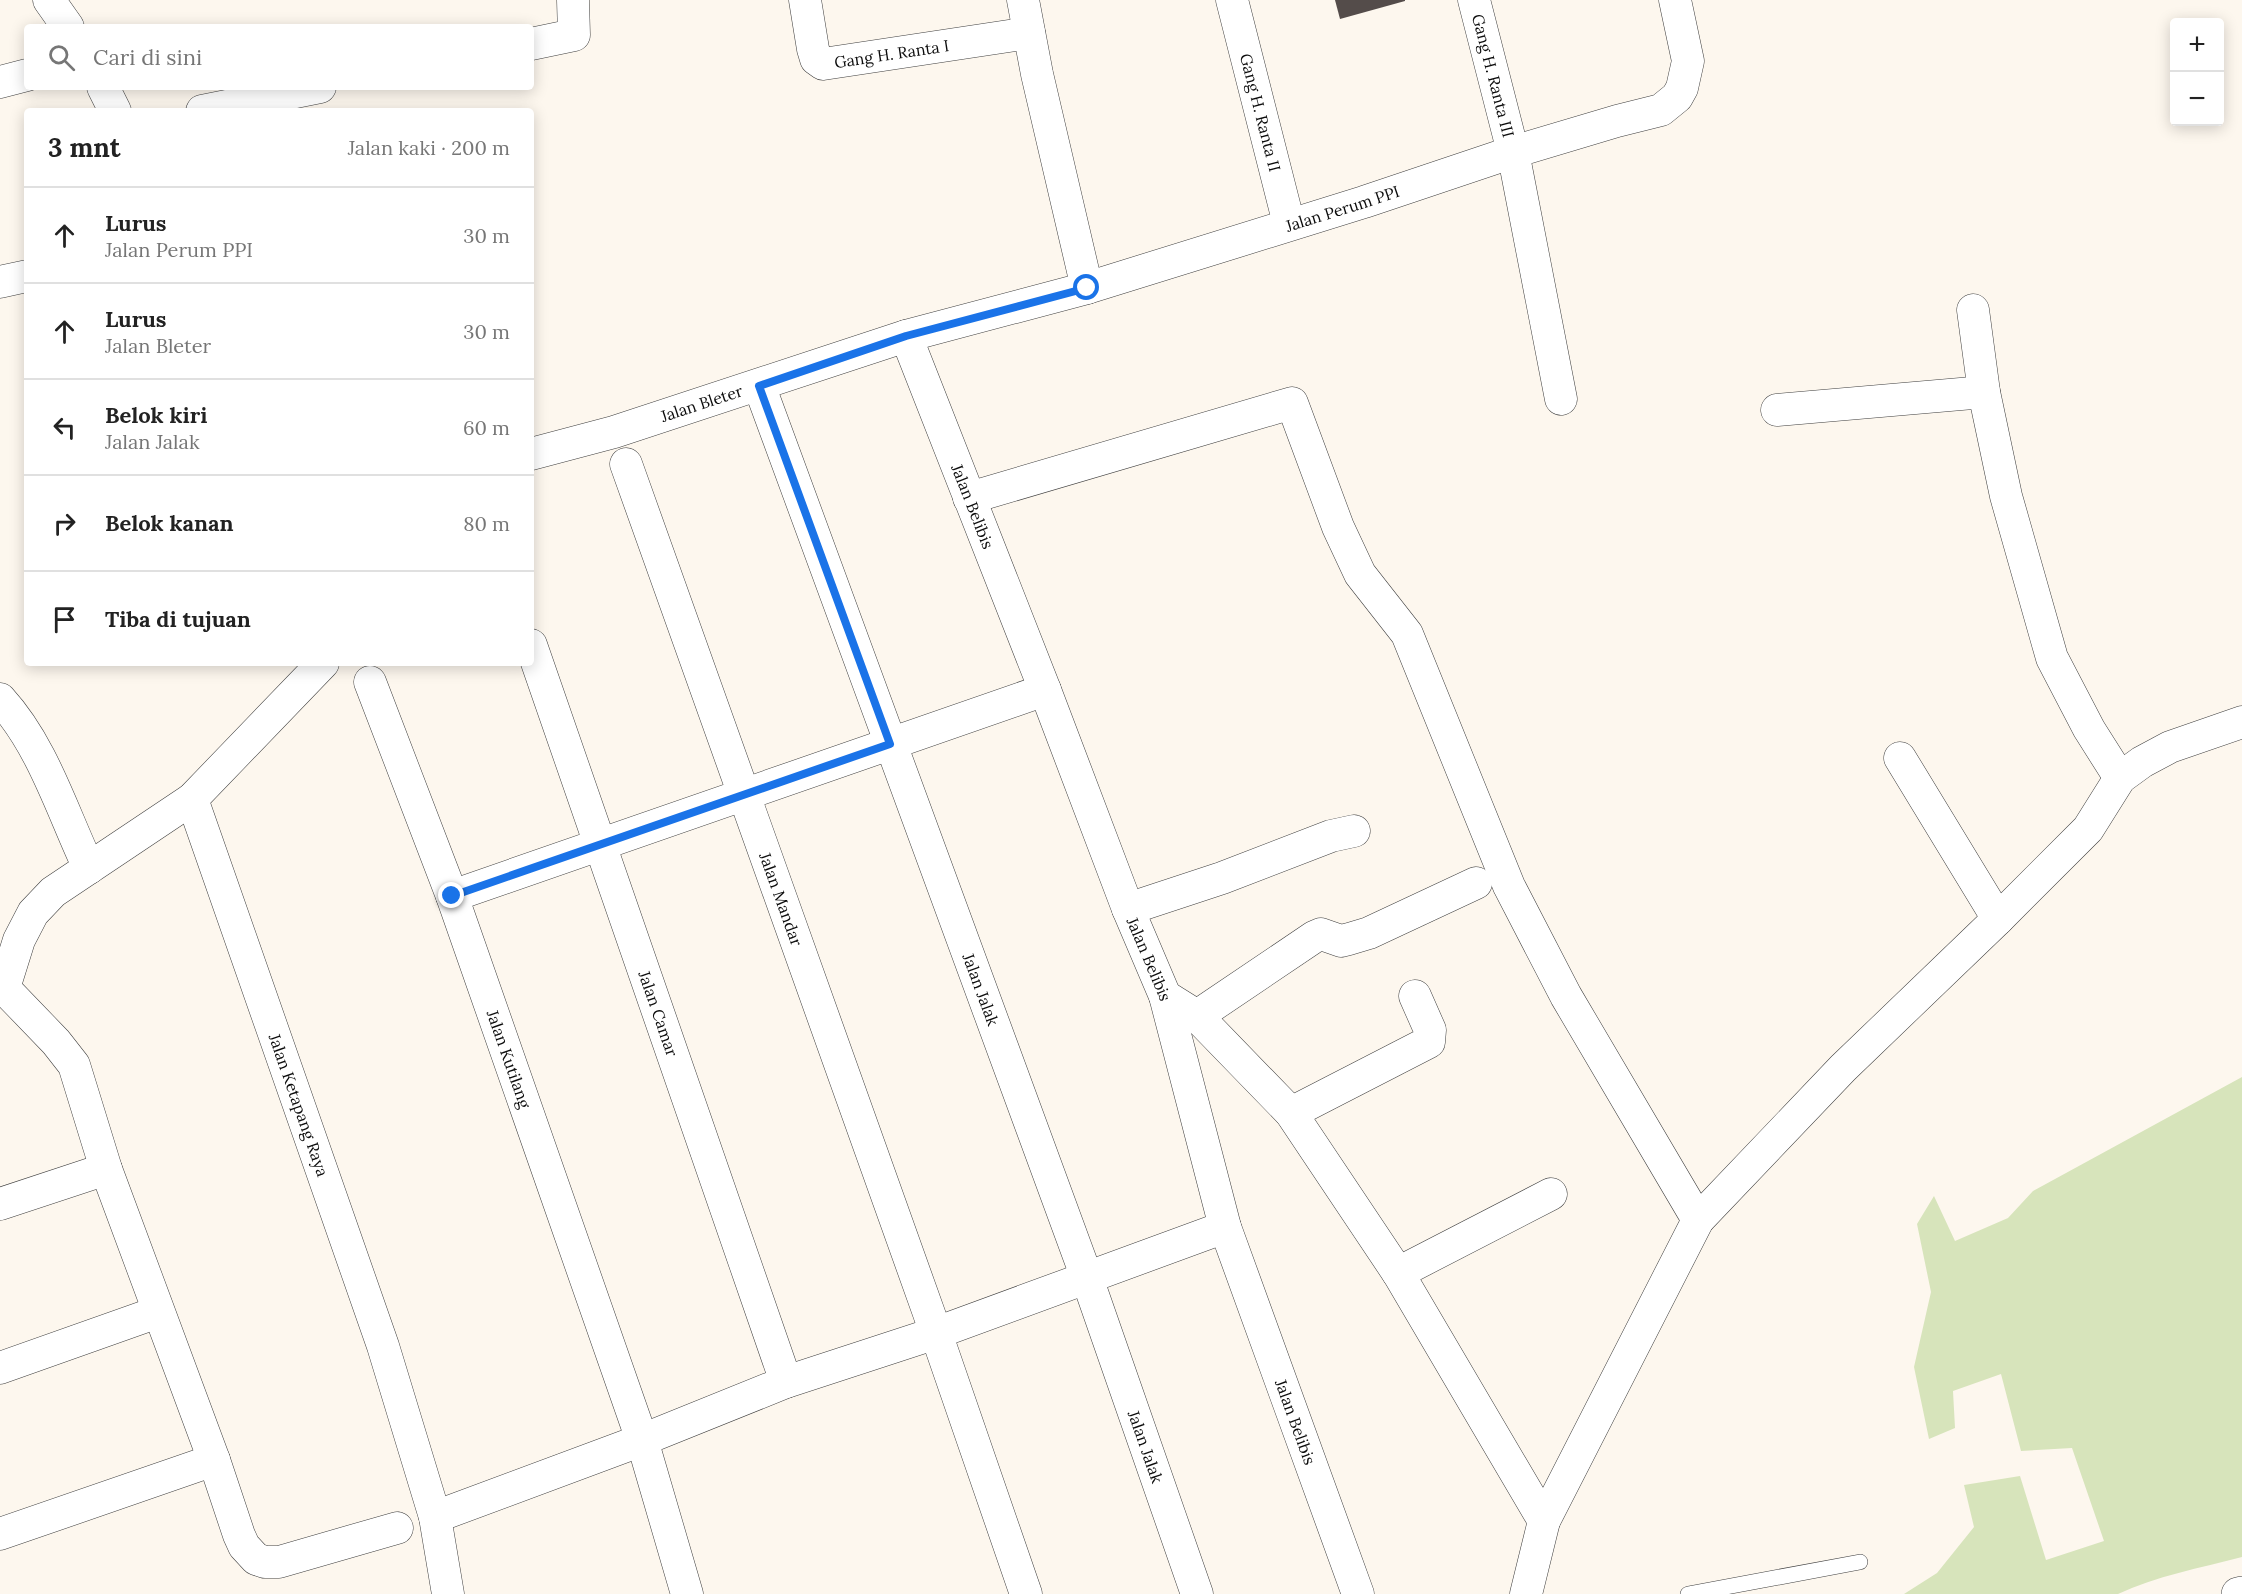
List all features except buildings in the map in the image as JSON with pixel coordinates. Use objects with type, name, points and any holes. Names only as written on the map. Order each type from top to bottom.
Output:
[{"type":"street","points":[[49,0],[66,24]]},
{"type":"street","points":[[534,43],[574,35],[573,0]]},
{"type":"street","name":"Gang H. Ranta I","points":[[805,0],[813,49],[816,59],[823,64],[1029,33]]},
{"type":"street","points":[[1023,0],[1087,288]]},
{"type":"street","name":"Gang H. Ranta II","points":[[1232,0],[1289,224]]},
{"type":"street","name":"Gang H. Ranta III","points":[[1474,0],[1513,152],[1561,399]]},
{"type":"street","name":"Jalan Perum PPI","points":[[906,336],[1087,288],[1364,202],[1513,152],[1661,110],[1677,97],[1682,88],[1688,61],[1674,0]]},
{"type":"street","points":[[0,82],[24,76]]},
{"type":"street","points":[[104,90],[114,108]]},
{"type":"street","points":[[217,108],[305,90]]},
{"type":"street","points":[[0,282],[24,277]]},
{"type":"street","points":[[1973,310],[1984,392],[2006,496],[2052,658],[2089,729],[2120,778]]},
{"type":"street","name":"Jalan Bleter","points":[[534,453],[614,432],[906,336]]},
{"type":"street","name":"Jalan Belibis","points":[[906,336],[1128,909],[1165,996],[1225,1227],[1358,1594]]},
{"type":"street","name":"Jalan Jalak","points":[[759,386],[1087,1278],[1197,1594]]},
{"type":"street","points":[[1777,410],[1984,392]]},
{"type":"street","points":[[969,498],[1293,403],[1330,507],[1360,573],[1407,634],[1509,886],[1566,996],[1698,1220]]},
{"type":"street","name":"Jalan Mandar","points":[[626,465],[936,1333],[1026,1594]]},
{"type":"street","name":"Jalan Camar","points":[[534,654],[786,1382]]},
{"type":"street","points":[[320,666],[192,800],[53,892],[33,914],[20,940],[2,992],[56,1042],[74,1065],[106,1169],[244,1546],[256,1559],[265,1562],[279,1562],[397,1528]]},
{"type":"street","name":"Jalan Kutilang","points":[[370,682],[452,896],[642,1440],[687,1594]]},
{"type":"street","points":[[452,896],[1045,690]]},
{"type":"street","points":[[0,699],[16,716],[37,753],[89,868]]},
{"type":"street","points":[[1526,1594],[1544,1521],[1698,1220],[1844,1068],[2088,829],[2120,778],[2142,762],[2170,747],[2242,722]]},
{"type":"street","points":[[1900,758],[1998,919]]},
{"type":"street","name":"Jalan Ketapang Raya","points":[[192,800],[383,1346],[435,1517],[448,1594]]},
{"type":"street","points":[[1128,909],[1222,878],[1331,836],[1354,831]]},
{"type":"street","points":[[1197,1016],[1314,937],[1322,934],[1341,941],[1369,933],[1476,883]]},
{"type":"street","points":[[1165,996],[1197,1016],[1291,1113],[1398,1273],[1544,1521]]},
{"type":"street","points":[[1291,1113],[1429,1042],[1430,1030],[1415,996]]},
{"type":"street","points":[[0,1204],[106,1169]]},
{"type":"street","points":[[1398,1273],[1551,1194]]},
{"type":"street","points":[[435,1517],[642,1440],[786,1382],[936,1333],[1225,1227]]},
{"type":"street","points":[[0,1368],[159,1312]]},
{"type":"street","points":[[0,1534],[214,1460]]},
{"type":"lane","points":[[1688,1594],[1860,1563]]},
{"type":"green space","points":[[2242,1077],[2242,1557],[2163,1577],[2118,1594],[1904,1594],[1937,1573],[1974,1527],[1964,1485],[2020,1476],[2046,1560],[2104,1541],[2072,1448],[2021,1451],[2001,1374],[1953,1391],[1955,1428],[1929,1439],[1914,1367],[1931,1292],[1917,1224],[1934,1196],[1955,1241],[2008,1218],[2033,1191]]},
{"type":"route","points":[[452,896],[890,744],[759,386],[906,336],[1087,288]]}]
